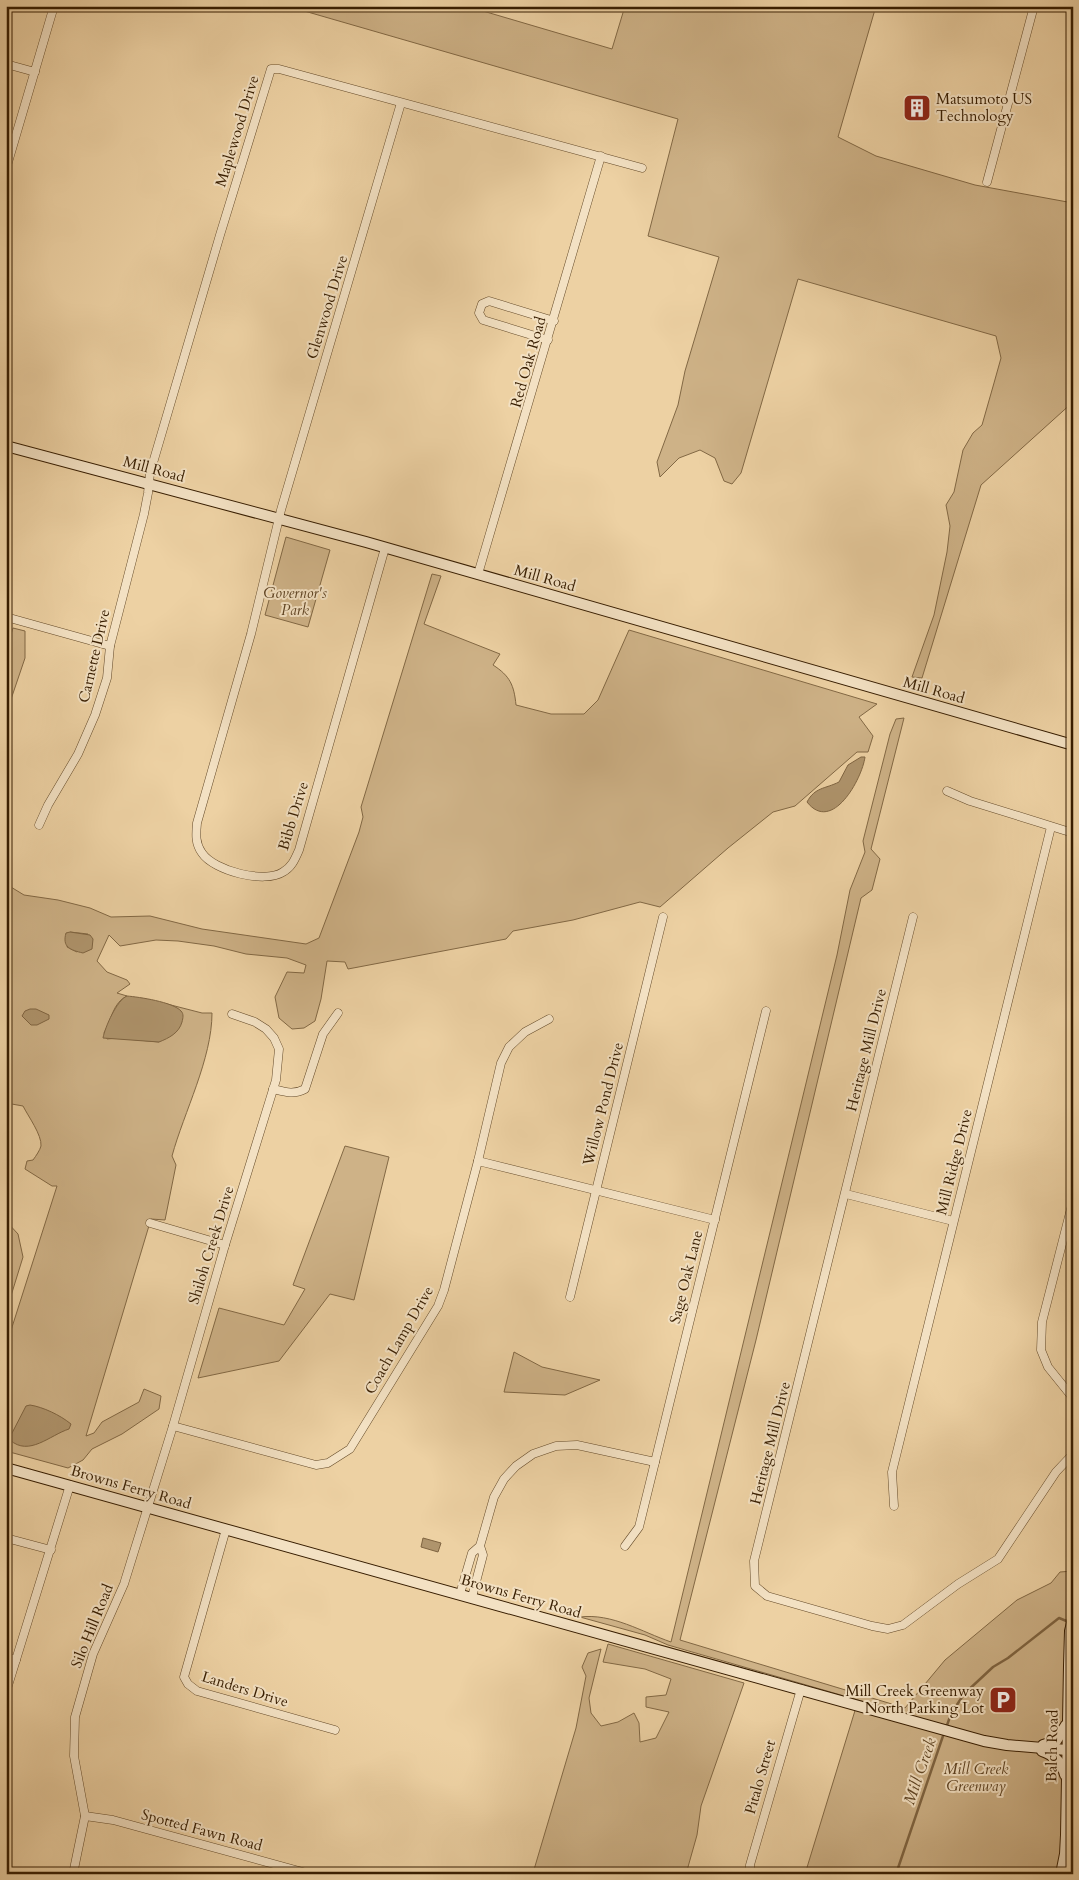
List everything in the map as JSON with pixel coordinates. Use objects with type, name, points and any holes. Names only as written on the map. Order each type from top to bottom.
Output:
[{"type":"street","points":[[6,169],[54,6]]},
{"type":"street","points":[[986,182],[1034,6]]},
{"type":"street","points":[[6,64],[35,72]]},
{"type":"street","name":"Maplewood Drive","points":[[148,483],[159,440],[271,69],[279,69],[642,168]]},
{"type":"street","name":"Glenwood Drive","points":[[279,519],[401,103]]},
{"type":"street","name":"Red Oak Road","points":[[478,574],[601,156]]},
{"type":"street","points":[[548,340],[483,320],[479,313],[482,304],[489,301],[554,321]]},
{"type":"street","name":"Mill Road","points":[[6,446],[478,574],[1073,745]]},
{"type":"street","name":"Carnette Drive","points":[[39,825],[48,805],[78,754],[95,715],[107,678],[110,646],[144,514],[148,483]]},
{"type":"street","name":"Bibb Drive","points":[[279,519],[251,634],[197,823],[195,838],[201,852],[208,860],[218,866],[256,877],[273,876],[284,872],[293,863],[299,850],[385,548]]},
{"type":"street","points":[[6,617],[110,646]]},
{"type":"street","points":[[947,791],[970,801],[1073,833]]},
{"type":"street","name":"Mill Ridge Drive","points":[[894,1506],[892,1472],[1051,827]]},
{"type":"street","name":"Willow Pond Drive","points":[[570,1297],[663,917]]},
{"type":"street","name":"Heritage Mill Drive","points":[[913,917],[754,1561],[755,1586],[767,1596],[872,1626],[888,1629],[903,1626],[958,1584],[998,1559],[1056,1472],[1073,1454]]},
{"type":"street","name":"Sage Oak Lane","points":[[625,1546],[639,1527],[766,1011]]},
{"type":"street","points":[[274,1089],[289,1093],[305,1089],[323,1034],[338,1013]]},
{"type":"street","name":"Shiloh Creek Drive","points":[[146,1507],[173,1426],[225,1245],[274,1089],[279,1061],[279,1049],[274,1038],[266,1029],[255,1022],[232,1014]]},
{"type":"street","name":"Coach Lamp Drive","points":[[173,1426],[316,1466],[328,1463],[350,1449],[438,1306],[444,1290],[478,1161],[501,1063],[509,1047],[525,1032],[549,1019]]},
{"type":"street","points":[[478,1161],[715,1220]]},
{"type":"street","points":[[846,1194],[953,1221]]},
{"type":"street","points":[[1073,1201],[1042,1322],[1041,1350],[1048,1367],[1073,1398]]},
{"type":"street","points":[[150,1223],[225,1245]]},
{"type":"street","points":[[460,1594],[472,1553],[480,1546],[494,1497],[504,1479],[516,1466],[533,1454],[556,1446],[577,1445],[655,1462]]},
{"type":"street","name":"Browns Ferry Road","points":[[6,1468],[984,1741],[1067,1750]]},
{"type":"street","points":[[6,1692],[70,1485]]},
{"type":"street","name":"Silo Hill Road","points":[[73,1874],[85,1816],[74,1756],[75,1717],[93,1654],[124,1584],[146,1507]]},
{"type":"street","name":"Landers Drive","points":[[226,1529],[184,1678],[197,1691],[335,1730]]},
{"type":"street","points":[[6,1538],[51,1550]]},
{"type":"street","points":[[472,1598],[483,1555],[480,1546]]},
{"type":"street","name":"Balch Road","points":[[1061,1874],[1065,1854],[1070,1632],[1073,1619]]},
{"type":"street","points":[[6,1657],[16,1660]]},
{"type":"street","name":"Pitalo Street","points":[[750,1874],[750,1865],[801,1689]]},
{"type":"street","name":"Browns Ferry Road","points":[[1029,1746],[1056,1741],[1068,1723]]},
{"type":"street","name":"Browns Ferry Road","points":[[1029,1746],[1052,1754],[1063,1767],[1067,1783]]},
{"type":"street","name":"Spotted Fawn Road","points":[[85,1816],[113,1820],[288,1871],[310,1874]]},
{"type":"green space","points":[[287,6],[466,6],[612,49],[625,6],[876,6],[838,137],[876,156],[975,185],[1073,203],[1073,402],[981,485],[922,678],[912,677],[934,615],[947,552],[950,526],[946,505],[954,492],[963,450],[973,433],[982,425],[1001,358],[996,336],[798,279],[741,473],[732,484],[724,481],[715,458],[700,450],[679,458],[660,477],[657,462],[678,405],[685,371],[719,257],[648,236],[678,119]]},
{"type":"green space","name":"Governor's Park","points":[[286,537],[330,550],[308,627],[265,615]]},
{"type":"green space","points":[[432,574],[441,576],[424,624],[500,654],[493,665],[510,682],[516,705],[551,714],[584,714],[598,700],[629,630],[877,704],[859,717],[873,736],[868,752],[857,752],[795,806],[773,812],[660,907],[640,902],[573,920],[513,931],[506,939],[348,969],[345,962],[327,961],[321,999],[315,1021],[304,1028],[292,1029],[279,1018],[275,997],[287,972],[304,973],[306,965],[287,958],[246,954],[214,946],[178,941],[156,940],[120,946],[109,935],[97,961],[107,972],[127,980],[130,984],[117,993],[127,996],[118,1003],[113,1012],[104,1033],[107,1039],[117,1038],[159,1042],[181,1011],[167,1004],[202,1013],[212,1013],[211,1031],[203,1067],[172,1156],[176,1165],[165,1220],[151,1219],[86,1436],[94,1433],[102,1422],[139,1402],[144,1389],[161,1396],[159,1409],[122,1434],[92,1449],[83,1460],[68,1468],[6,1451],[6,1346],[57,1186],[52,1186],[25,1169],[27,1161],[33,1160],[40,1149],[41,1142],[23,1106],[6,1103],[6,884],[24,895],[58,900],[90,908],[111,917],[150,916],[202,929],[306,944],[319,938],[359,832],[363,817],[361,807]],"holes":[[[70,932],[88,934],[77,952],[67,947]]]},
{"type":"green space","points":[[13,628],[25,631],[25,658],[6,714],[6,650]]},
{"type":"green space","name":"Mill Creek Greenway","points":[[904,718],[871,849],[880,859],[872,890],[861,898],[756,1340],[680,1640],[905,1708],[945,1660],[1017,1600],[1051,1583],[1060,1572],[1073,1571],[1073,1856],[1065,1854],[1061,1874],[805,1874],[857,1704],[903,1713],[668,1645],[645,1635],[580,1617],[604,1618],[627,1624],[671,1642],[837,955],[850,890],[865,852],[863,841],[890,734],[896,719]]},
{"type":"green space","points":[[345,1146],[389,1157],[354,1300],[330,1294],[279,1361],[198,1378],[219,1308],[284,1325],[305,1289],[293,1285]]},
{"type":"green space","points":[[6,1221],[18,1234],[23,1257],[6,1312]]},
{"type":"green space","points":[[514,1352],[542,1367],[600,1380],[565,1395],[504,1392]]},
{"type":"green space","points":[[608,1644],[744,1683],[701,1806],[697,1835],[686,1874],[533,1873],[576,1728],[586,1676],[582,1667],[588,1653],[601,1649],[589,1698],[591,1713],[601,1726],[618,1722],[634,1713],[639,1723],[640,1742],[656,1738],[669,1712],[646,1707],[646,1697],[666,1695],[671,1679],[645,1669],[603,1662]]},
{"type":"shaded area","points":[[861,757],[865,757],[858,778],[844,800],[836,808],[826,812],[817,810],[807,802],[817,791],[839,782],[848,765]]},
{"type":"shaded area","points":[[66,933],[90,935],[93,939],[92,949],[83,953],[68,947],[65,938]]},
{"type":"shaded area","points":[[127,996],[156,1001],[177,1008],[183,1015],[181,1026],[173,1035],[159,1042],[103,1038],[106,1027],[116,1008]]},
{"type":"shaded area","points":[[36,1009],[49,1015],[49,1019],[37,1025],[31,1025],[22,1016],[25,1011]]},
{"type":"shaded area","points":[[30,1405],[62,1418],[71,1424],[69,1429],[32,1446],[17,1445],[10,1440],[11,1435],[26,1406]]},
{"type":"shaded area","points":[[423,1538],[441,1543],[438,1552],[421,1547]]},
{"type":"waterway","name":"Mill Creek","points":[[946,1728],[951,1714],[964,1694],[993,1667],[1008,1658],[1059,1618],[1069,1622]]},
{"type":"waterway","name":"Mill Creek","points":[[896,1874],[944,1733]]},
{"type":"place","name":"Matsumoto US Technology","points":[[917,108]]},
{"type":"place","name":"Mill Creek Greenway North Parking Lot","points":[[1003,1700]]}]
